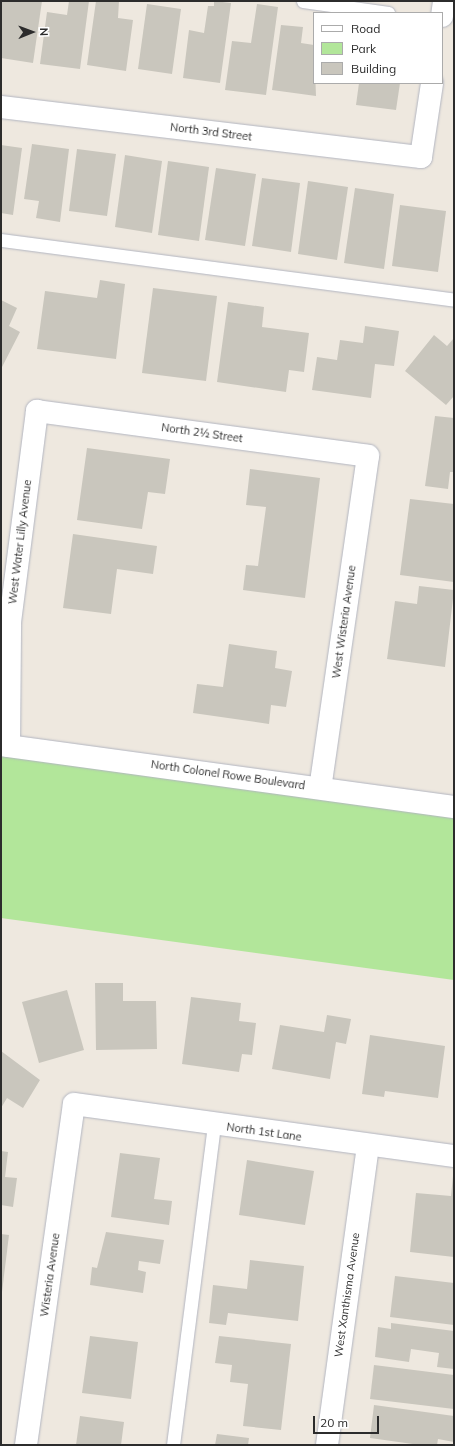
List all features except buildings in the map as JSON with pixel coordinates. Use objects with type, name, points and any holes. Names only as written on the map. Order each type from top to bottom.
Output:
[{"type":"street","points":[[443,12],[444,1]]},
{"type":"street","name":"North 3rd Street","points":[[1,107],[421,157],[432,84]]},
{"type":"street","name":"North 2½ Street","points":[[37,411],[368,456]]},
{"type":"street","name":"West Water Lilly Avenue","points":[[5,745],[10,622],[37,411]]},
{"type":"street","name":"West Wisteria Avenue","points":[[320,788],[368,456]]},
{"type":"street","name":"North Colonel Rowe Boulevard","points":[[5,745],[454,807]]},
{"type":"street","name":"North 1st Lane","points":[[74,1104],[214,1125],[454,1156]]},
{"type":"street","name":"Wisteria Avenue","points":[[26,1445],[74,1104]]},
{"type":"street","name":"West Xanthisma Avenue","points":[[326,1445],[368,1146]]},
{"type":"lane","points":[[302,1],[381,12]]},
{"type":"lane","points":[[1,240],[454,300]]},
{"type":"lane","points":[[173,1445],[214,1125]]},
{"type":"green space","points":[[1,751],[454,813],[454,980],[1,918]]}]
